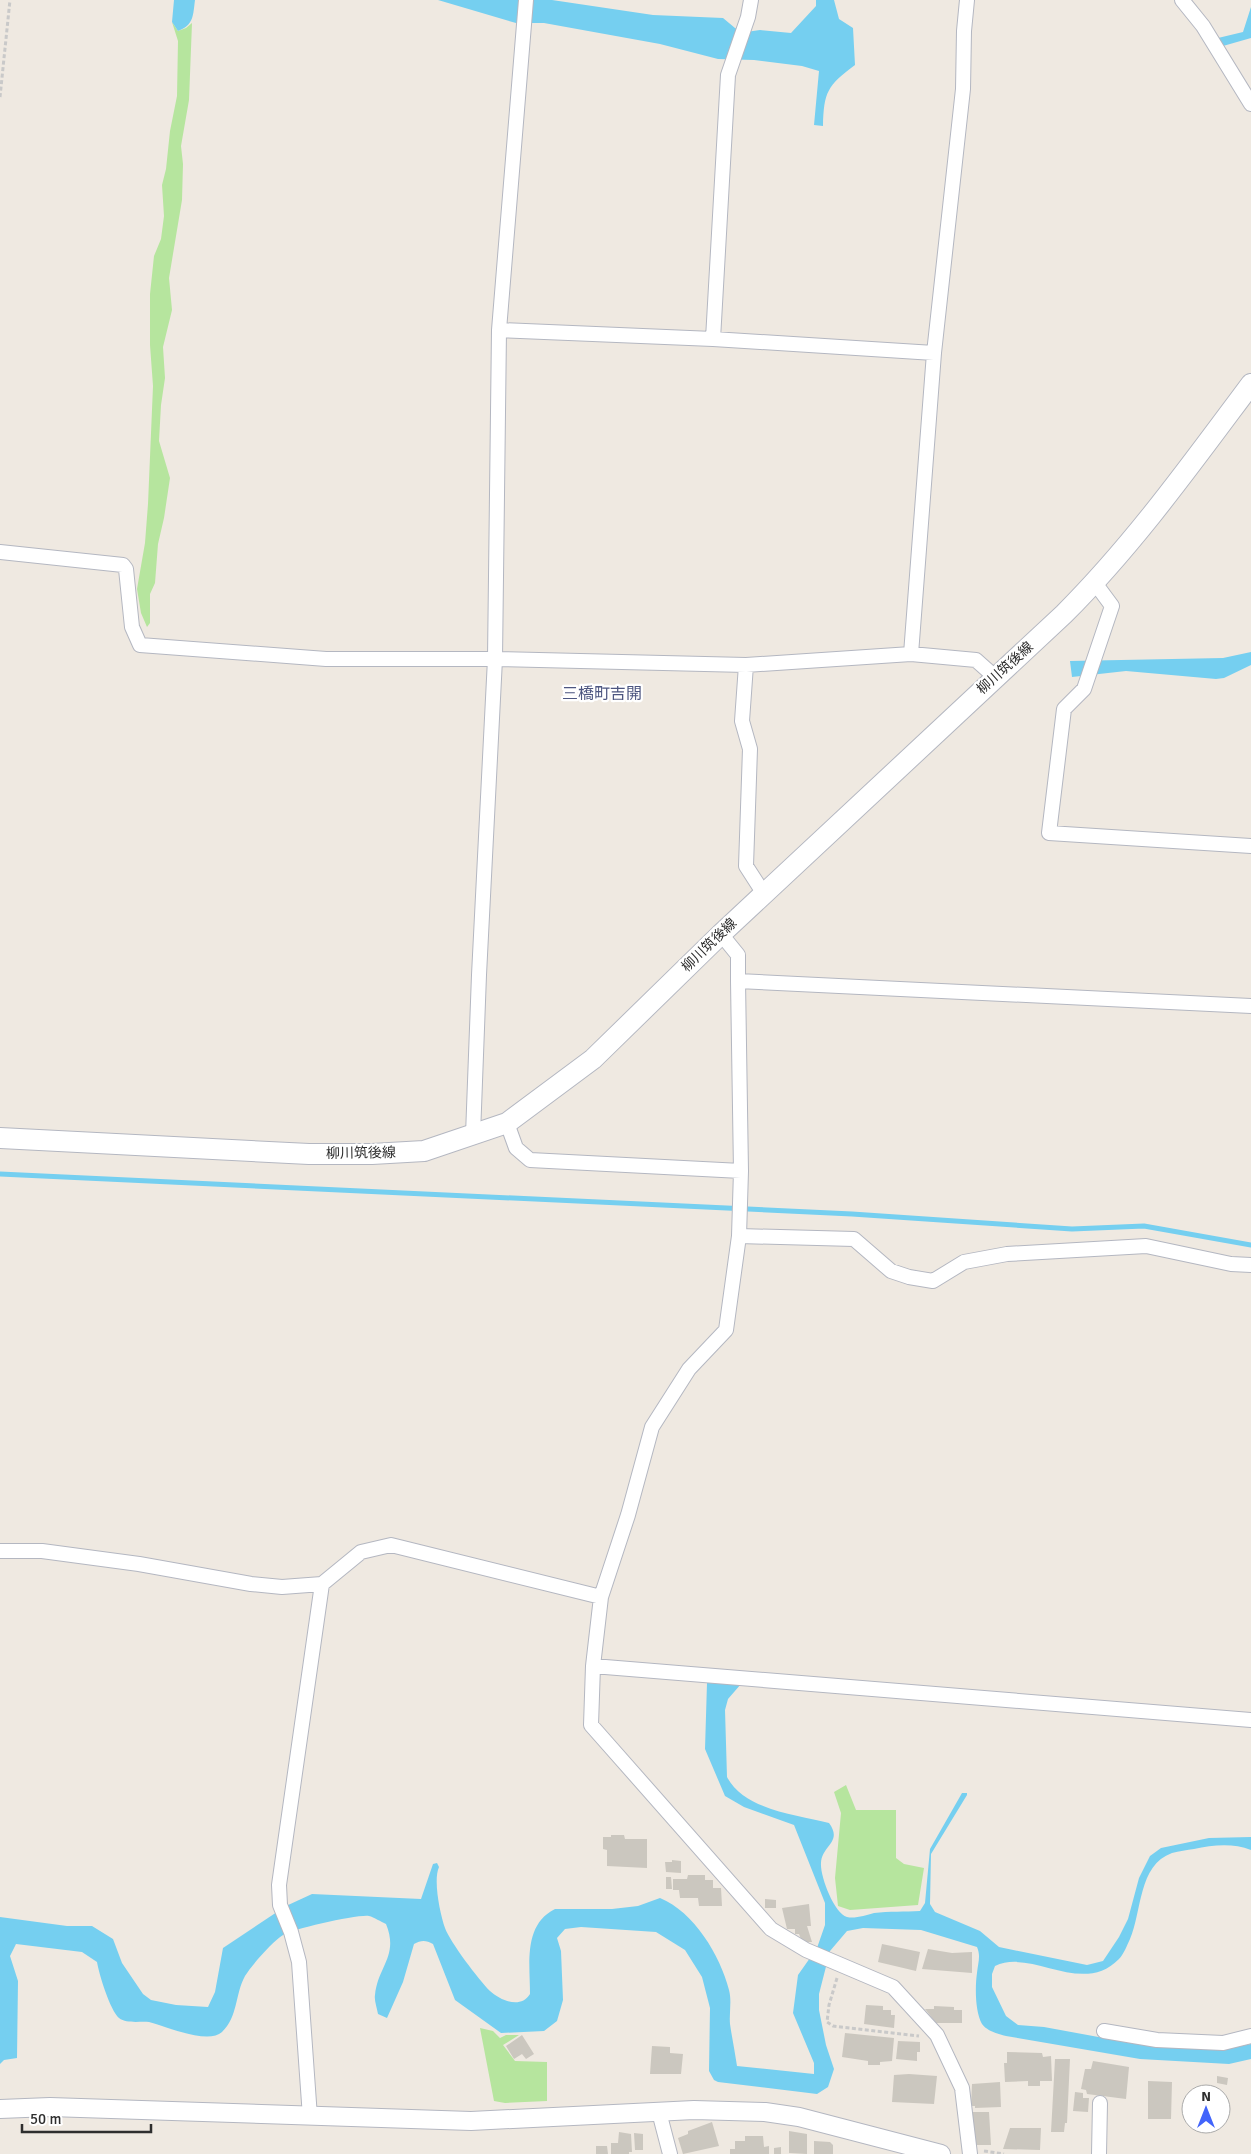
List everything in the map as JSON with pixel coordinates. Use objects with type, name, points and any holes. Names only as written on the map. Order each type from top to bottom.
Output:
[{"type":"main road","name":"柳川筑後線","points":[[0,1138],[310,1154],[363,1154],[424,1151],[507,1123],[592,1059],[721,934],[1064,614],[1095,583],[1157,510],[1251,384]]},
{"type":"street","points":[[473,1135],[479,965],[495,660],[499,330],[526,0]]},
{"type":"street","points":[[712,339],[728,75],[748,17],[750,0]]},
{"type":"street","points":[[910,654],[934,353],[963,88],[964,31],[967,0]]},
{"type":"street","points":[[1182,0],[1203,26],[1251,104]]},
{"type":"street","points":[[499,330],[712,339],[934,353]]},
{"type":"street","points":[[0,552],[123,565],[125,567],[132,627],[140,644],[326,659],[746,665],[910,654],[976,660],[995,677]]},
{"type":"street","points":[[1095,583],[1112,606],[1084,689],[1064,709],[1049,833],[1251,846]]},
{"type":"street","points":[[746,665],[742,721],[750,748],[746,866],[764,894]]},
{"type":"street","points":[[721,934],[738,955],[741,1171],[739,1236],[726,1330],[689,1369],[652,1427],[628,1515],[601,1597],[593,1666],[591,1725],[771,1928],[806,1950],[893,1987],[938,2038],[962,2088],[975,2151]]},
{"type":"street","points":[[738,981],[1251,1006]]},
{"type":"street","points":[[507,1123],[516,1148],[530,1160],[642,1164],[741,1171]]},
{"type":"street","points":[[739,1236],[854,1239],[891,1271],[909,1277],[933,1281],[964,1262],[1007,1254],[1136,1246],[1146,1246],[1231,1264],[1251,1265]]},
{"type":"street","points":[[0,1551],[42,1551],[130,1562],[251,1584],[282,1587],[322,1584],[361,1552],[391,1545],[601,1597]]},
{"type":"street","points":[[310,2117],[299,1962],[291,1932],[280,1905],[279,1885],[322,1584]]},
{"type":"street","points":[[593,1666],[1251,1720]]},
{"type":"street","points":[[1104,2031],[1158,2040],[1222,2042],[1251,2036]]},
{"type":"street","points":[[1099,2154],[1100,2103]]},
{"type":"street","points":[[0,2109],[50,2107],[471,2121],[694,2110],[765,2112],[799,2117],[941,2154]]},
{"type":"street","points":[[659,2112],[670,2154]]},
{"type":"path","points":[[0,97],[10,0]]},
{"type":"path","points":[[838,1964],[827,2022],[834,2026],[938,2038]]},
{"type":"path","points":[[975,2151],[1004,2154]]},
{"type":"green space","points":[[172,22],[178,31],[192,23],[189,100],[181,146],[183,164],[182,200],[169,278],[172,310],[163,347],[165,378],[159,441],[170,478],[158,544],[155,583],[150,594],[150,623],[147,627],[141,613],[137,589],[145,543],[148,504],[153,386],[150,345],[150,294],[154,256],[161,239],[164,216],[162,185],[177,96],[178,41]]},
{"type":"green space","points":[[846,1785],[856,1810],[896,1810],[896,1858],[904,1864],[924,1868],[918,1905],[850,1910],[838,1906],[835,1878],[841,1813],[834,1792]]},
{"type":"green space","points":[[480,2028],[493,2031],[500,2038],[506,2035],[519,2035],[503,2045],[515,2061],[547,2062],[547,2101],[505,2103],[494,2101]]},
{"type":"water","points":[[174,0],[195,0],[190,23],[178,31],[172,22]]},
{"type":"water","points":[[438,0],[552,0],[653,15],[723,18],[735,28],[746,32],[760,30],[791,33],[816,6],[816,0],[834,0],[839,19],[853,28],[855,65],[838,79],[829,91],[824,105],[823,126],[814,125],[819,71],[802,66],[754,60],[718,59],[660,44],[544,23],[516,23]]},
{"type":"water","points":[[1251,7],[1251,38],[1223,46],[1218,38],[1243,32]]},
{"type":"water","points":[[1251,652],[1251,665],[1224,678],[1216,679],[1126,671],[1072,677],[1070,661],[1223,658]]},
{"type":"water","points":[[707,1683],[741,1684],[728,1699],[725,1710],[727,1777],[735,1788],[758,1804],[787,1814],[829,1823],[833,1829],[833,1839],[822,1857],[821,1869],[825,1885],[833,1902],[837,1909],[847,1917],[880,1912],[920,1911],[925,1903],[930,1849],[962,1793],[967,1793],[967,1795],[931,1854],[930,1904],[935,1912],[980,1931],[999,1947],[1087,1965],[1103,1961],[1119,1937],[1128,1919],[1139,1878],[1150,1856],[1161,1848],[1209,1838],[1251,1837],[1251,1850],[1237,1846],[1216,1846],[1175,1852],[1161,1859],[1147,1878],[1134,1928],[1124,1952],[1119,1959],[1105,1969],[1089,1974],[1073,1973],[1025,1963],[1009,1962],[995,1966],[992,1974],[992,1987],[1006,2016],[1018,2025],[1044,2027],[1131,2043],[1224,2049],[1251,2044],[1251,2059],[1229,2064],[1140,2059],[996,2033],[982,2024],[978,2013],[976,1985],[979,1957],[977,1947],[921,1930],[863,1928],[847,1931],[830,1951],[819,1994],[819,2010],[826,2045],[834,2069],[828,2087],[817,2094],[718,2082],[714,2080],[709,2071],[710,2008],[702,1977],[685,1950],[656,1932],[581,1927],[565,1929],[557,1938],[561,1951],[563,2000],[557,2021],[544,2031],[501,2033],[455,2000],[433,1944],[426,1941],[414,1944],[403,1982],[387,2018],[378,2014],[375,1995],[389,1953],[389,1935],[386,1924],[369,1916],[363,1916],[289,1932],[279,1938],[262,1954],[245,1976],[239,1990],[234,2012],[227,2026],[222,2032],[207,2036],[197,2036],[149,2022],[122,2020],[116,2014],[109,2000],[102,1983],[97,1962],[82,1952],[16,1944],[10,1956],[18,1981],[17,2058],[4,2060],[0,2064],[0,1917],[67,1926],[92,1926],[113,1939],[122,1963],[143,1994],[151,2000],[176,2005],[208,2007],[215,1992],[223,1948],[286,1906],[312,1894],[421,1899],[433,1864],[437,1863],[439,1867],[437,1873],[438,1897],[445,1928],[472,1970],[490,1991],[500,1998],[516,2002],[526,1999],[530,1994],[529,1958],[533,1935],[545,1916],[555,1909],[612,1909],[638,1906],[660,1898],[684,1913],[694,1924],[704,1936],[719,1963],[730,1994],[730,2024],[737,2066],[814,2074],[814,2063],[793,2013],[798,1975],[817,1948],[825,1925],[825,1903],[794,1825],[744,1807],[725,1796],[705,1749]]},
{"type":"building","points":[[611,1835],[624,1835],[625,1839],[647,1839],[647,1868],[607,1866],[607,1850],[603,1849],[603,1837],[611,1837]]},
{"type":"building","points":[[672,1860],[681,1861],[681,1873],[666,1872],[665,1862],[672,1862]]},
{"type":"building","points":[[688,1875],[705,1875],[705,1880],[713,1880],[713,1888],[721,1888],[722,1906],[699,1906],[698,1898],[680,1898],[679,1890],[673,1890],[673,1879],[687,1879]]},
{"type":"building","points":[[666,1877],[671,1877],[672,1889],[666,1889]]},
{"type":"building","points":[[765,1899],[776,1900],[776,1908],[765,1908]]},
{"type":"building","points":[[809,1904],[811,1926],[807,1926],[812,1942],[802,1942],[799,1934],[795,1934],[795,1929],[787,1929],[782,1908]]},
{"type":"building","points":[[882,1944],[920,1952],[916,1971],[878,1962]]},
{"type":"building","points":[[928,1949],[952,1953],[972,1952],[972,1973],[922,1969]]},
{"type":"building","points":[[866,2005],[883,2006],[883,2010],[891,2010],[891,2015],[895,2015],[894,2028],[864,2024]]},
{"type":"building","points":[[934,2006],[954,2007],[954,2010],[962,2010],[962,2023],[936,2023],[925,2009],[934,2009]]},
{"type":"building","points":[[845,2033],[894,2038],[892,2061],[880,2062],[880,2065],[868,2065],[868,2061],[842,2057]]},
{"type":"building","points":[[522,2035],[534,2054],[526,2059],[522,2054],[514,2059],[506,2046]]},
{"type":"building","points":[[898,2041],[920,2042],[920,2052],[917,2052],[917,2061],[896,2059]]},
{"type":"building","points":[[652,2046],[670,2047],[670,2053],[683,2054],[681,2074],[650,2074]]},
{"type":"building","points":[[1007,2052],[1042,2053],[1043,2057],[1051,2056],[1052,2081],[1040,2081],[1040,2086],[1028,2086],[1028,2081],[1005,2082],[1004,2063],[1007,2063]]},
{"type":"building","points":[[1055,2059],[1070,2059],[1067,2123],[1065,2123],[1064,2132],[1051,2132]]},
{"type":"building","points":[[1093,2061],[1129,2067],[1126,2099],[1087,2094],[1086,2090],[1081,2089],[1085,2069],[1091,2069]]},
{"type":"building","points":[[894,2075],[937,2076],[934,2104],[892,2102]]},
{"type":"building","points":[[1217,2076],[1228,2078],[1227,2084],[1217,2083]]},
{"type":"building","points":[[1148,2081],[1172,2082],[1171,2119],[1148,2119]]},
{"type":"building","points":[[1000,2082],[1001,2107],[975,2108],[975,2106],[971,2106],[972,2084]]},
{"type":"building","points":[[1075,2092],[1083,2093],[1083,2098],[1089,2098],[1088,2112],[1073,2111]]},
{"type":"building","points":[[972,2112],[989,2112],[991,2145],[975,2145]]},
{"type":"building","points":[[712,2122],[719,2146],[683,2154],[678,2138],[688,2134],[688,2131]]},
{"type":"building","points":[[1010,2128],[1041,2128],[1040,2150],[1003,2149]]},
{"type":"building","points":[[789,2131],[807,2134],[807,2154],[789,2153]]},
{"type":"building","points":[[619,2132],[631,2134],[632,2152],[629,2152],[629,2154],[611,2154],[611,2143],[618,2143]]},
{"type":"building","points":[[634,2133],[643,2134],[643,2150],[635,2150]]},
{"type":"building","points":[[745,2136],[763,2136],[764,2147],[769,2146],[769,2154],[730,2154],[730,2149],[735,2149],[735,2141],[745,2141]]},
{"type":"building","points":[[814,2141],[830,2142],[833,2145],[833,2154],[814,2154]]},
{"type":"building","points":[[596,2146],[607,2146],[608,2154],[596,2154]]},
{"type":"building","points":[[781,2147],[781,2154],[774,2154],[774,2148]]},
{"type":"waterway","points":[[0,1174],[852,1214],[1072,1229],[1144,1226],[1251,1245]]},
{"type":"district","name":"三橋町吉開","points":[[602,694]]}]
